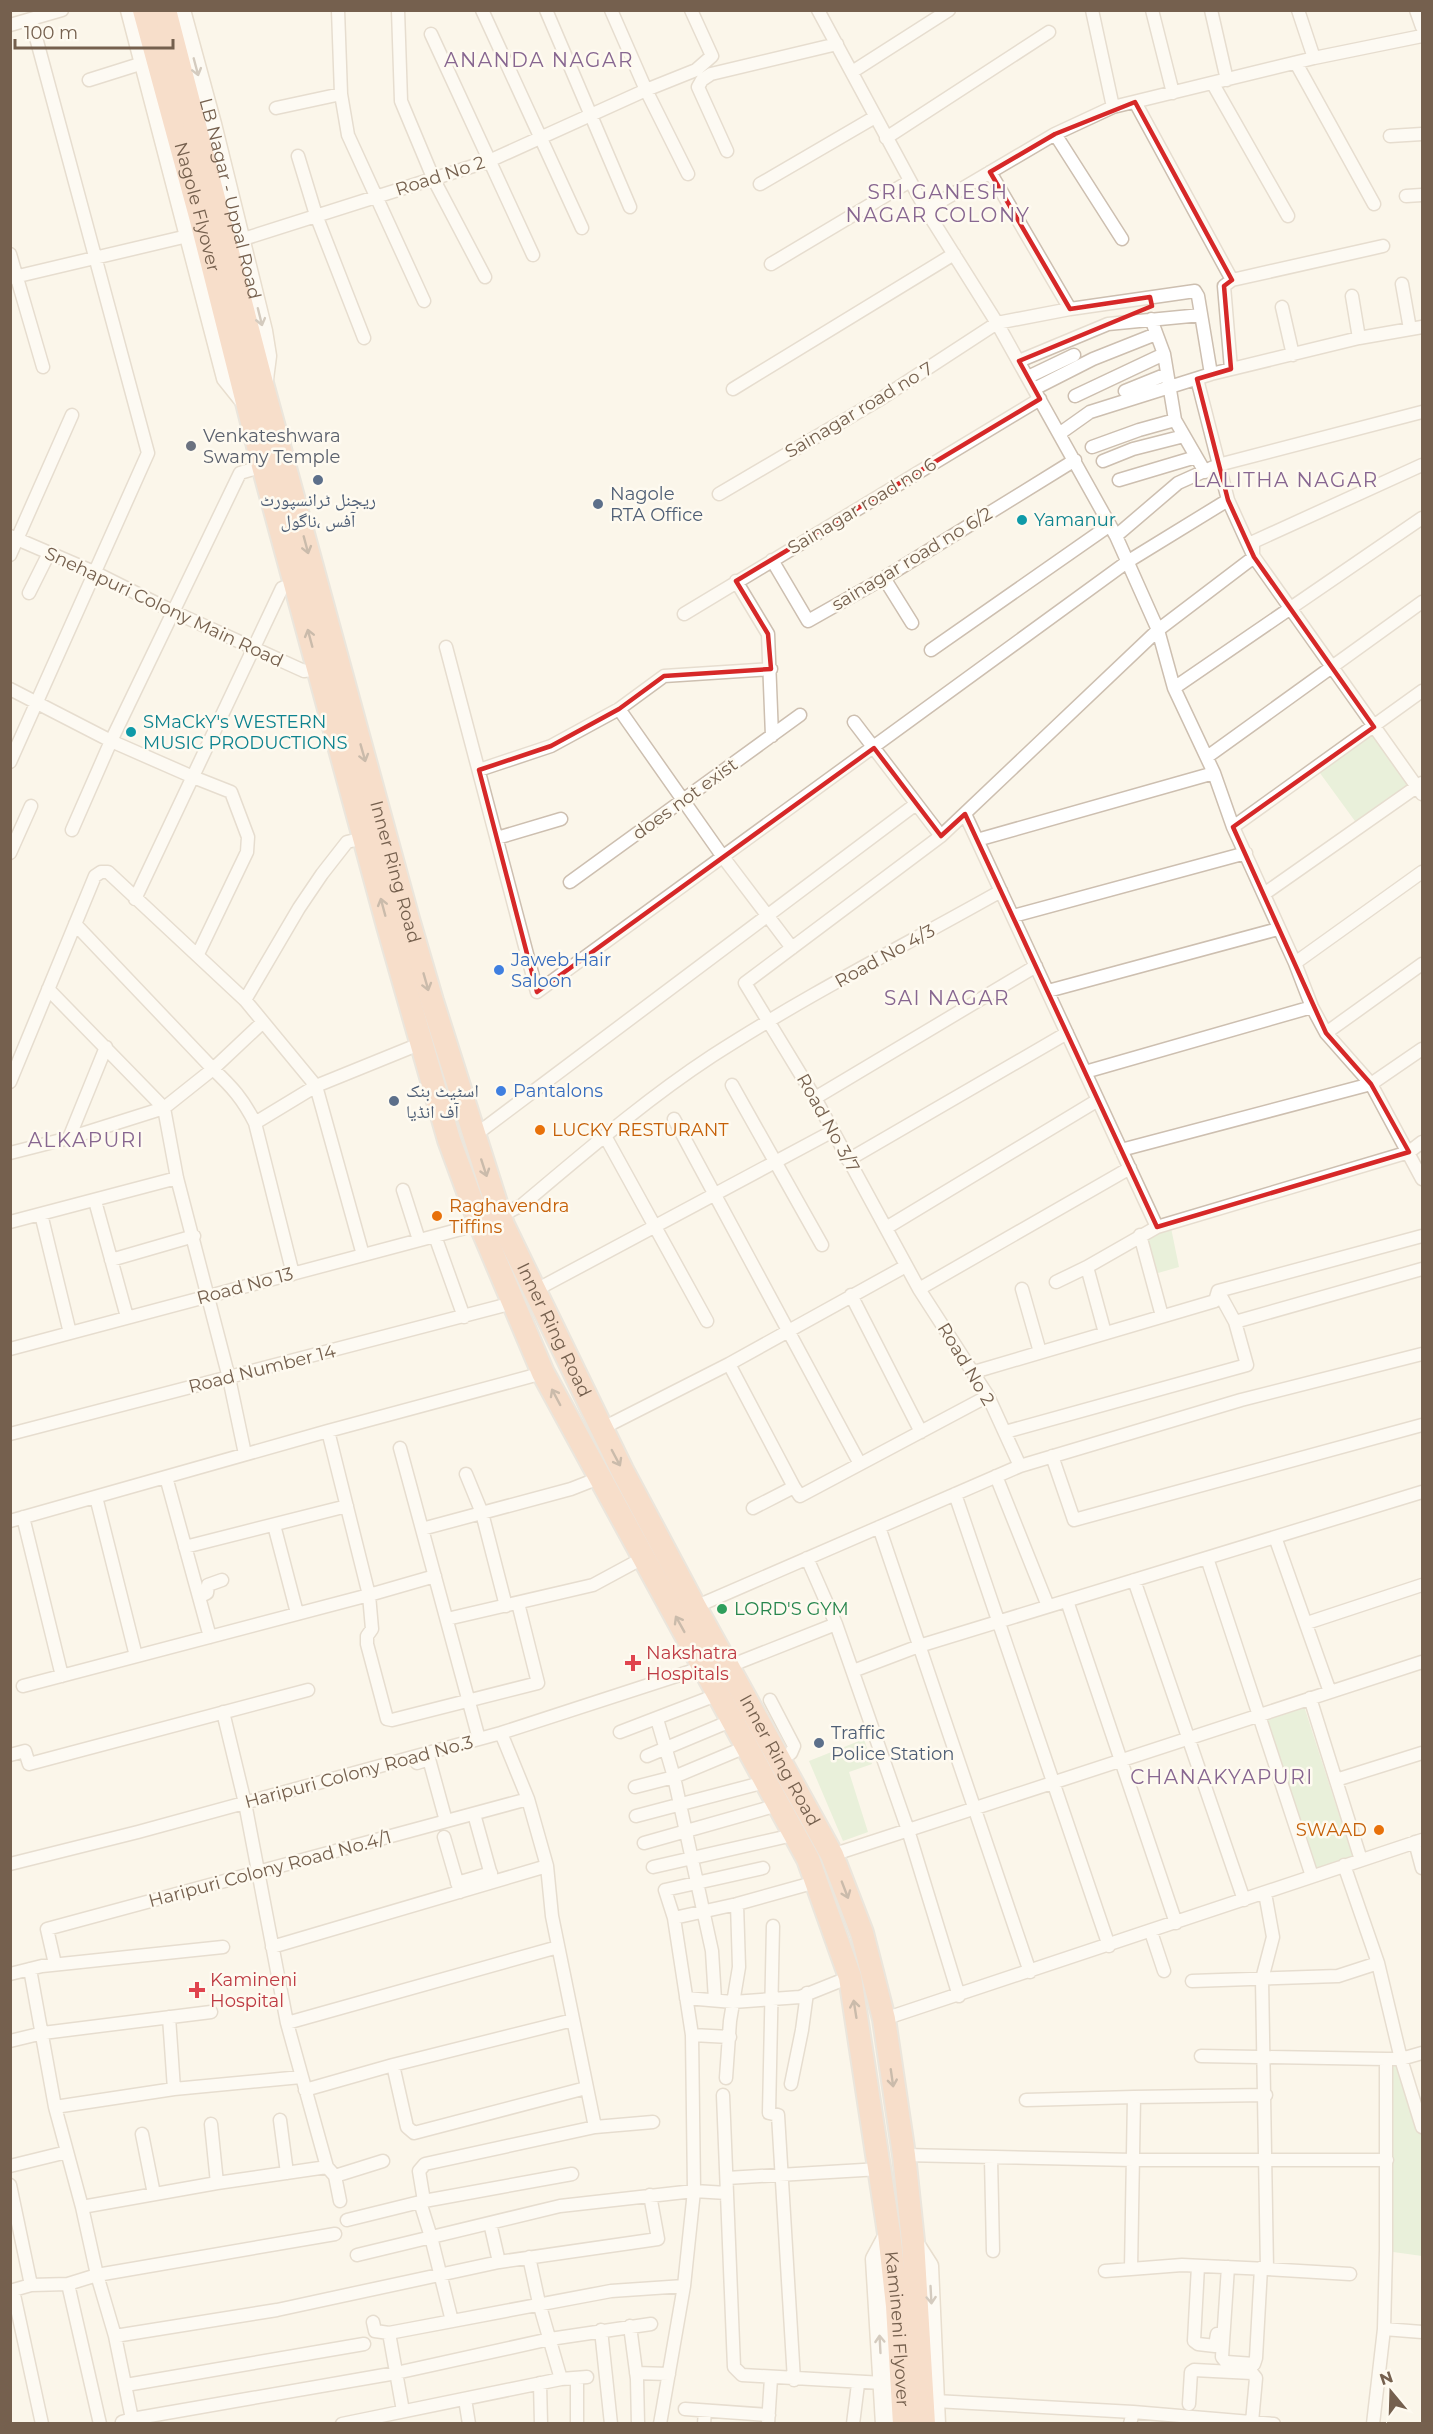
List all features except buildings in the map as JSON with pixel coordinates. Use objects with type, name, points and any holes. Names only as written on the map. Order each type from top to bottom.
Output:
[{"type":"highway","name":"Nagole Flyover","points":[[144,10],[197,234],[248,405]]},
{"type":"highway","name":"Nagole Flyover","points":[[165,10],[234,242],[263,387]]},
{"type":"highway","name":"Inner Ring Road","points":[[263,387],[414,939],[474,1136],[490,1220],[513,1303],[543,1373],[808,1859],[850,1977],[890,2233]]},
{"type":"highway","name":"Inner Ring Road","points":[[248,405],[364,838],[449,1140],[490,1220],[534,1291],[601,1429],[727,1667],[832,1855],[862,1933],[884,2019],[904,2155],[913,2241]]},
{"type":"highway","points":[[623,1522],[630,1523],[637,1528],[653,1527]]},
{"type":"highway","name":"Kamineni Flyover","points":[[890,2233],[904,2424]]},
{"type":"highway","name":"Kamineni Flyover","points":[[913,2241],[924,2424]]},
{"type":"street","points":[[10,25],[62,10]]},
{"type":"street","points":[[13,277],[197,234],[143,63],[130,10]]},
{"type":"street","name":"LB Nagar - Uppal Road","points":[[182,10],[234,242]]},
{"type":"street","points":[[338,10],[341,94],[348,135],[424,302]]},
{"type":"street","points":[[398,10],[401,101],[434,180],[484,277]]},
{"type":"street","points":[[482,10],[582,228]]},
{"type":"street","points":[[546,10],[630,207]]},
{"type":"street","points":[[611,10],[646,90],[688,174]]},
{"type":"street","name":"Road No 2","points":[[234,242],[489,161],[591,117],[646,90],[696,70],[712,56],[691,10]]},
{"type":"street","points":[[818,10],[926,210],[997,323],[1113,530],[1158,630],[1174,688],[1215,773],[1233,827],[1295,963],[1312,1007],[1326,1033],[1371,1084],[1422,1179]]},
{"type":"street","points":[[852,72],[949,10]]},
{"type":"street","points":[[1092,10],[1113,107]]},
{"type":"street","points":[[1152,10],[1173,93]]},
{"type":"street","points":[[1210,10],[1227,80]]},
{"type":"street","points":[[1298,10],[1314,58]]},
{"type":"street","points":[[1416,10],[1422,27]]},
{"type":"street","points":[[10,762],[148,453],[31,19]]},
{"type":"street","points":[[886,138],[1049,32]]},
{"type":"street","points":[[431,34],[533,255]]},
{"type":"street","points":[[926,210],[1054,134],[1113,107],[1314,58],[1422,36]]},
{"type":"street","points":[[727,151],[702,99],[698,87],[702,80],[711,74],[837,44]]},
{"type":"street","points":[[89,80],[143,63]]},
{"type":"street","points":[[1296,63],[1374,204]]},
{"type":"street","points":[[1213,84],[1288,216]]},
{"type":"street","points":[[276,108],[341,94]]},
{"type":"street","points":[[1134,102],[1232,280]]},
{"type":"street","points":[[760,184],[874,117]]},
{"type":"street","points":[[1054,134],[1122,239]]},
{"type":"street","points":[[1390,136],[1422,134]]},
{"type":"street","points":[[298,156],[316,215],[364,338]]},
{"type":"street","points":[[990,172],[1070,309]]},
{"type":"street","points":[[771,264],[910,181]]},
{"type":"street","points":[[1406,196],[1422,195]]},
{"type":"street","points":[[1231,369],[1224,286],[1232,280],[1383,246]]},
{"type":"street","points":[[10,254],[13,277],[43,367]]},
{"type":"street","points":[[733,389],[954,254]]},
{"type":"street","points":[[1059,434],[1090,412],[1211,374],[1359,338],[1416,328],[1402,284]]},
{"type":"street","points":[[997,323],[1070,309],[1195,291],[1198,296],[1211,374]]},
{"type":"street","points":[[1352,296],[1359,338]]},
{"type":"street","points":[[1126,301],[1146,320],[1156,334],[1164,354],[1175,420],[1205,472]]},
{"type":"street","points":[[1104,304],[1108,324]]},
{"type":"street","points":[[1282,308],[1293,355]]},
{"type":"street","points":[[1019,361],[1108,324],[1201,315]]},
{"type":"street","name":"Sainagar road no 7","points":[[719,494],[882,398],[997,323]]},
{"type":"street","points":[[1034,388],[1093,359],[1156,334]]},
{"type":"street","points":[[1075,396],[1164,354]]},
{"type":"street","points":[[1034,388],[1074,355]]},
{"type":"street","points":[[1125,391],[1167,374]]},
{"type":"street","points":[[1197,379],[1228,500],[1254,557],[1331,668],[1421,788],[1264,894]]},
{"type":"street","name":"Sainagar road no 6","points":[[684,614],[772,560],[1034,388]]},
{"type":"street","points":[[931,650],[1113,530],[1178,483],[1218,465],[1422,412]]},
{"type":"street","points":[[10,555],[14,538],[72,415]]},
{"type":"street","points":[[1092,447],[1175,420]]},
{"type":"street","points":[[1102,460],[1133,449],[1184,436]]},
{"type":"street","points":[[1119,480],[1196,457]]},
{"type":"street","name":"sainagar road no 6/2","points":[[772,560],[808,621],[884,578],[1075,460]]},
{"type":"street","points":[[1254,557],[1252,542],[1422,465]]},
{"type":"street","points":[[72,830],[111,741],[240,472],[263,466]]},
{"type":"street","points":[[446,647],[537,992],[1127,562],[1228,500]]},
{"type":"street","points":[[1174,688],[1422,518]]},
{"type":"street","name":"Snehapuri Colony Main Road","points":[[14,538],[96,573],[174,612],[303,671],[318,669]]},
{"type":"street","points":[[29,593],[49,553]]},
{"type":"street","points":[[619,709],[723,857],[792,948],[941,836],[1158,630],[1254,557]]},
{"type":"street","points":[[884,578],[912,623]]},
{"type":"street","points":[[736,581],[768,634],[772,736]]},
{"type":"street","points":[[135,899],[282,588],[296,584]]},
{"type":"street","points":[[1207,757],[1422,602]]},
{"type":"street","points":[[479,770],[551,746],[619,709],[664,676],[771,669]]},
{"type":"street","points":[[10,689],[111,741],[231,792],[249,843],[198,954]]},
{"type":"street","points":[[1233,827],[1422,691]]},
{"type":"street","name":"does not exist","points":[[570,882],[800,715]]},
{"type":"street","points":[[854,722],[941,836]]},
{"type":"street","points":[[977,840],[1215,773]]},
{"type":"street","points":[[474,1136],[916,804]]},
{"type":"street","points":[[10,853],[31,806]]},
{"type":"street","points":[[965,814],[1157,1227]]},
{"type":"street","points":[[497,838],[561,819]]},
{"type":"street","points":[[245,1000],[299,908],[322,874],[347,842],[364,838]]},
{"type":"street","points":[[1013,916],[1246,853]]},
{"type":"street","points":[[10,1082],[95,876],[101,872],[108,872],[245,1000],[316,1086],[363,1255]]},
{"type":"street","points":[[1295,963],[1422,873]]},
{"type":"street","name":"Road No 4/3","points":[[605,1136],[657,1094],[769,1021],[1001,891]]},
{"type":"street","points":[[75,924],[213,1069],[237,1091],[255,1123],[293,1274]]},
{"type":"street","points":[[1048,991],[1278,929]]},
{"type":"street","name":"Road No 3/7","points":[[792,948],[745,983],[815,1098],[906,1266]]},
{"type":"street","points":[[1326,1033],[1422,964]]},
{"type":"street","points":[[815,1098],[1036,966]]},
{"type":"street","points":[[48,989],[164,1108],[177,1178],[194,1236],[229,1378],[245,1454]]},
{"type":"street","points":[[1085,1072],[1312,1007]]},
{"type":"street","points":[[10,1153],[69,1138],[164,1108],[213,1069],[263,1022]]},
{"type":"street","points":[[848,1160],[1067,1033]]},
{"type":"street","points":[[255,1123],[316,1086],[422,1043]]},
{"type":"street","points":[[69,1138],[106,1047]]},
{"type":"street","points":[[1121,1150],[1371,1084],[1422,1049]]},
{"type":"street","points":[[732,1085],[822,1245]]},
{"type":"street","points":[[886,1228],[1098,1100]]},
{"type":"street","points":[[674,1119],[860,1464]]},
{"type":"street","points":[[534,1291],[832,1131]]},
{"type":"street","points":[[605,1136],[653,1227],[707,1321]]},
{"type":"street","name":"Road No 13","points":[[10,1349],[490,1220],[522,1205],[605,1136]]},
{"type":"street","points":[[1056,1282],[1157,1227],[1409,1152],[1422,1142]]},
{"type":"street","points":[[919,1288],[1130,1168]]},
{"type":"street","points":[[10,1222],[177,1178]]},
{"type":"street","points":[[403,1190],[419,1240]]},
{"type":"street","points":[[95,1201],[127,1317]]},
{"type":"street","points":[[40,1214],[70,1333]]},
{"type":"street","points":[[1140,1235],[1162,1316]]},
{"type":"street","points":[[111,1260],[194,1236]]},
{"type":"street","points":[[435,1236],[464,1317]]},
{"type":"street","points":[[1218,1291],[1422,1236]]},
{"type":"street","points":[[601,1429],[729,1364],[906,1266]]},
{"type":"street","name":"Road No 2","points":[[906,1266],[988,1396],[1020,1466]]},
{"type":"street","points":[[1087,1267],[1105,1333]]},
{"type":"street","points":[[1235,1322],[1422,1269]]},
{"type":"street","points":[[1022,1289],[1040,1352]]},
{"type":"street","points":[[974,1372],[1215,1301],[1218,1291]]},
{"type":"street","points":[[1005,1432],[1247,1365],[1235,1322],[1218,1291]]},
{"type":"street","points":[[851,1296],[921,1432]]},
{"type":"street","name":"Road Number 14","points":[[10,1434],[513,1303]]},
{"type":"street","points":[[695,1607],[1020,1466],[1241,1400],[1422,1354]]},
{"type":"street","points":[[729,1364],[800,1496],[988,1396]]},
{"type":"street","points":[[10,1521],[543,1373]]},
{"type":"street","points":[[1052,1456],[1074,1520],[1422,1425]]},
{"type":"street","points":[[328,1431],[369,1595],[372,1629],[367,1636],[367,1644],[387,1719],[392,1720],[469,1702],[538,1683],[482,1513],[466,1474]]},
{"type":"street","points":[[400,1448],[479,1739]]},
{"type":"street","points":[[996,1476],[1048,1606]]},
{"type":"street","points":[[166,1477],[210,1637]]},
{"type":"street","points":[[422,1529],[582,1485],[599,1478]]},
{"type":"street","points":[[753,1508],[794,1487]]},
{"type":"street","points":[[853,1671],[919,1646],[1422,1492]]},
{"type":"street","points":[[955,1494],[1109,1946]]},
{"type":"street","points":[[96,1497],[136,1656]]},
{"type":"street","points":[[185,1547],[347,1506]]},
{"type":"street","points":[[23,1517],[62,1676]]},
{"type":"street","points":[[274,1525],[297,1613]]},
{"type":"street","points":[[879,1527],[1030,1972]]},
{"type":"street","points":[[1275,1537],[1330,1692]]},
{"type":"street","points":[[447,1619],[593,1585],[643,1558]]},
{"type":"street","points":[[807,1558],[837,1624],[908,1830],[960,1996]]},
{"type":"street","points":[[1207,1558],[1312,1876]]},
{"type":"street","points":[[23,1686],[435,1576]]},
{"type":"street","points":[[199,1597],[207,1593],[208,1585],[222,1580]]},
{"type":"street","points":[[1134,1580],[1244,1900]]},
{"type":"street","points":[[1307,1623],[1422,1585]]},
{"type":"street","points":[[1067,1600],[1176,1923]]},
{"type":"street","points":[[727,1667],[837,1624]]},
{"type":"street","points":[[832,1855],[1422,1662]]},
{"type":"street","name":"Haripuri Colony Road No.3","points":[[10,1864],[428,1756],[704,1667]]},
{"type":"street","points":[[10,1755],[25,1751],[28,1764],[308,1690]]},
{"type":"street","points":[[620,1732],[719,1694]]},
{"type":"street","points":[[1310,1698],[1361,1860]]},
{"type":"street","points":[[770,1700],[794,1746],[790,1753],[778,1760]]},
{"type":"street","points":[[223,1712],[245,1803],[287,2023],[301,2077],[340,2201]]},
{"type":"street","points":[[657,1719],[674,1777],[712,1951],[715,2000]]},
{"type":"street","points":[[647,1756],[733,1720]]},
{"type":"street","points":[[501,1733],[528,1799],[547,1866],[558,1947],[596,2127]]},
{"type":"street","points":[[635,1787],[674,1777],[748,1746]]},
{"type":"street","points":[[1336,1780],[1422,1753]]},
{"type":"street","points":[[398,1768],[428,1756],[446,1821]]},
{"type":"street","points":[[636,1816],[765,1782]]},
{"type":"street","name":"Haripuri Colony Road No.4/1","points":[[55,1964],[47,1929],[528,1799]]},
{"type":"street","points":[[644,1843],[778,1805]]},
{"type":"street","points":[[474,1814],[492,1878]]},
{"type":"street","points":[[653,1867],[793,1835]]},
{"type":"street","points":[[444,1837],[458,1887]]},
{"type":"street","points":[[884,2019],[960,1996],[1419,1841],[1422,1868]]},
{"type":"street","points":[[1344,1865],[1378,1963],[1401,2059],[1422,2127]]},
{"type":"street","points":[[272,1947],[458,1887],[547,1866]]},
{"type":"street","points":[[660,2424],[684,2286],[694,2191],[692,2035],[674,1917],[665,1890],[763,1868]]},
{"type":"street","points":[[674,1917],[737,1904],[816,1882]]},
{"type":"street","points":[[1224,2267],[1222,2357],[1226,2362],[1254,2364],[1264,2269],[1266,2095],[1262,1979],[1273,1936],[1265,1893]]},
{"type":"street","points":[[726,2078],[733,2002],[739,1967],[737,1904]]},
{"type":"street","points":[[773,1926],[769,2113],[778,2115],[794,2380]]},
{"type":"street","points":[[1151,1932],[1164,1971]]},
{"type":"street","points":[[10,1974],[55,1964],[223,1947]]},
{"type":"street","points":[[287,2023],[558,1947]]},
{"type":"street","points":[[1192,1981],[1338,1976],[1378,1963]]},
{"type":"street","points":[[30,1969],[43,2033],[54,2107],[82,2207],[126,2385],[127,2421],[396,2373],[550,2339],[651,2324]]},
{"type":"street","points":[[686,1998],[733,2002],[800,1997],[850,1977]]},
{"type":"street","points":[[791,2084],[807,1994]]},
{"type":"street","points":[[10,2041],[43,2033],[211,2012]]},
{"type":"street","points":[[169,2017],[174,2089]]},
{"type":"street","points":[[305,2090],[393,2065],[573,2020]]},
{"type":"street","points":[[692,2035],[730,2037]]},
{"type":"street","points":[[1200,2055],[1386,2060],[1401,2059],[1422,2053]]},
{"type":"street","points":[[1373,2424],[1384,2329],[1386,2060]]},
{"type":"street","points":[[393,2065],[407,2127],[414,2133],[422,2133],[586,2088]]},
{"type":"street","points":[[54,2107],[174,2089],[301,2077]]},
{"type":"street","points":[[723,2095],[734,2367],[742,2375],[883,2384]]},
{"type":"street","points":[[1026,2100],[1266,2095]]},
{"type":"street","points":[[1131,2269],[1134,2097]]},
{"type":"street","points":[[280,2120],[287,2173]]},
{"type":"street","points":[[452,2321],[422,2201],[419,2171],[425,2164],[596,2127],[653,2122]]},
{"type":"street","points":[[211,2124],[217,2183]]},
{"type":"street","points":[[142,2134],[154,2194]]},
{"type":"street","points":[[10,2166],[67,2152]]},
{"type":"street","points":[[904,2155],[1133,2160],[1387,2160]]},
{"type":"street","points":[[992,2158],[993,2251]]},
{"type":"street","points":[[82,2207],[217,2183],[287,2173],[331,2171],[384,2161]]},
{"type":"street","points":[[727,2178],[880,2169]]},
{"type":"street","points":[[347,2220],[422,2201],[572,2174]]},
{"type":"street","points":[[10,2185],[31,2285]]},
{"type":"street","points":[[357,2255],[560,2206],[694,2191],[727,2193]]},
{"type":"street","points":[[115,2336],[277,2310],[499,2262],[658,2239],[650,2195]]},
{"type":"street","points":[[490,2223],[499,2262]]},
{"type":"street","points":[[885,2424],[875,2259],[890,2233]]},
{"type":"street","points":[[42,2424],[12,2290],[31,2285],[68,2284],[97,2275],[335,2234]]},
{"type":"street","points":[[913,2241],[929,2266],[936,2424]]},
{"type":"street","points":[[529,2257],[539,2303],[561,2379]]},
{"type":"street","points":[[1198,2266],[1194,2341],[1198,2344],[1215,2346],[1224,2267]]},
{"type":"street","points":[[1105,2271],[1198,2266],[1264,2269],[1301,2276],[1350,2274]]},
{"type":"street","points":[[68,2284],[100,2424]]},
{"type":"street","points":[[374,2322],[375,2331],[389,2333],[611,2291],[684,2286]]},
{"type":"street","points":[[630,2326],[636,2373],[638,2424]]},
{"type":"street","points":[[1384,2329],[1422,2332]]},
{"type":"street","points":[[601,2330],[611,2424]]},
{"type":"street","points":[[389,2333],[403,2411]]},
{"type":"street","points":[[126,2385],[364,2344]]},
{"type":"street","points":[[1189,2404],[1191,2372],[1194,2370],[1252,2373],[1256,2378],[1252,2422]]},
{"type":"street","points":[[636,2373],[669,2374]]},
{"type":"street","points":[[342,2424],[540,2383],[582,2378],[577,2424]]},
{"type":"street","points":[[685,2409],[704,2417],[769,2419],[771,2378]]},
{"type":"street","points":[[540,2383],[541,2424]]},
{"type":"street","points":[[853,2424],[858,2384]]},
{"type":"street","points":[[465,2399],[469,2424]]},
{"type":"street","points":[[935,2402],[1132,2418],[1274,2424]]},
{"type":"highlighted area","points":[[1135,102],[1232,280],[1224,286],[1231,369],[1197,379],[1228,500],[1254,557],[1374,727],[1233,827],[1326,1033],[1371,1084],[1409,1152],[1157,1227],[965,814],[941,836],[874,748],[537,992],[479,770],[551,746],[619,709],[664,676],[771,669],[768,634],[736,581],[1040,399],[1019,361],[1152,306],[1150,297],[1070,309],[990,172],[1055,134]]},
{"type":"green space","points":[[1374,727],[1417,787],[1360,828],[1317,769]]},
{"type":"green space","points":[[1170,1223],[1179,1267],[1151,1275],[1140,1235]]},
{"type":"green space","points":[[1304,1706],[1353,1858],[1315,1870],[1266,1718]]},
{"type":"green space","points":[[864,1739],[872,1764],[849,1772],[868,1832],[843,1841],[809,1761]]},
{"type":"green space","points":[[1386,2059],[1401,2059],[1422,2127],[1422,2256],[1386,2251]]},
{"type":"place","name":"Venkateshwara Swamy Temple","points":[[191,446]]},
{"type":"place","name":"ریجنل ٹرانسپورٹ آفس ،ناگول","points":[[318,480]]},
{"type":"place","name":"Nagole RTA Office","points":[[598,504]]},
{"type":"place","name":"Yamanur","points":[[1022,520]]},
{"type":"place","name":"SMaCkY's WESTERN MUSIC PRODUCTIONS","points":[[131,732]]},
{"type":"place","name":"Jaweb Hair Saloon","points":[[499,970]]},
{"type":"place","name":"Pantalons","points":[[501,1091]]},
{"type":"place","name":"اسٹیٹ بنک آف انڈیا","points":[[394,1101]]},
{"type":"place","name":"LUCKY RESTURANT","points":[[540,1130]]},
{"type":"place","name":"Raghavendra Tiffins","points":[[437,1216]]},
{"type":"place","name":"LORD'S GYM","points":[[722,1609]]},
{"type":"place","name":"Nakshatra Hospitals","points":[[633,1663]]},
{"type":"place","name":"Traffic Police Station","points":[[819,1743]]},
{"type":"place","name":"SWAAD","points":[[1379,1830]]},
{"type":"place","name":"Kamineni Hospital","points":[[197,1990]]},
{"type":"district","name":"ANANDA NAGAR","points":[[539,60]]},
{"type":"district","name":"SRI GANESH NAGAR COLONY","points":[[938,204]]},
{"type":"district","name":"LALITHA NAGAR","points":[[1286,480]]},
{"type":"district","name":"SAI NAGAR","points":[[947,998]]},
{"type":"district","name":"ALKAPURI","points":[[86,1140]]},
{"type":"district","name":"CHANAKYAPURI","points":[[1222,1777]]}]
